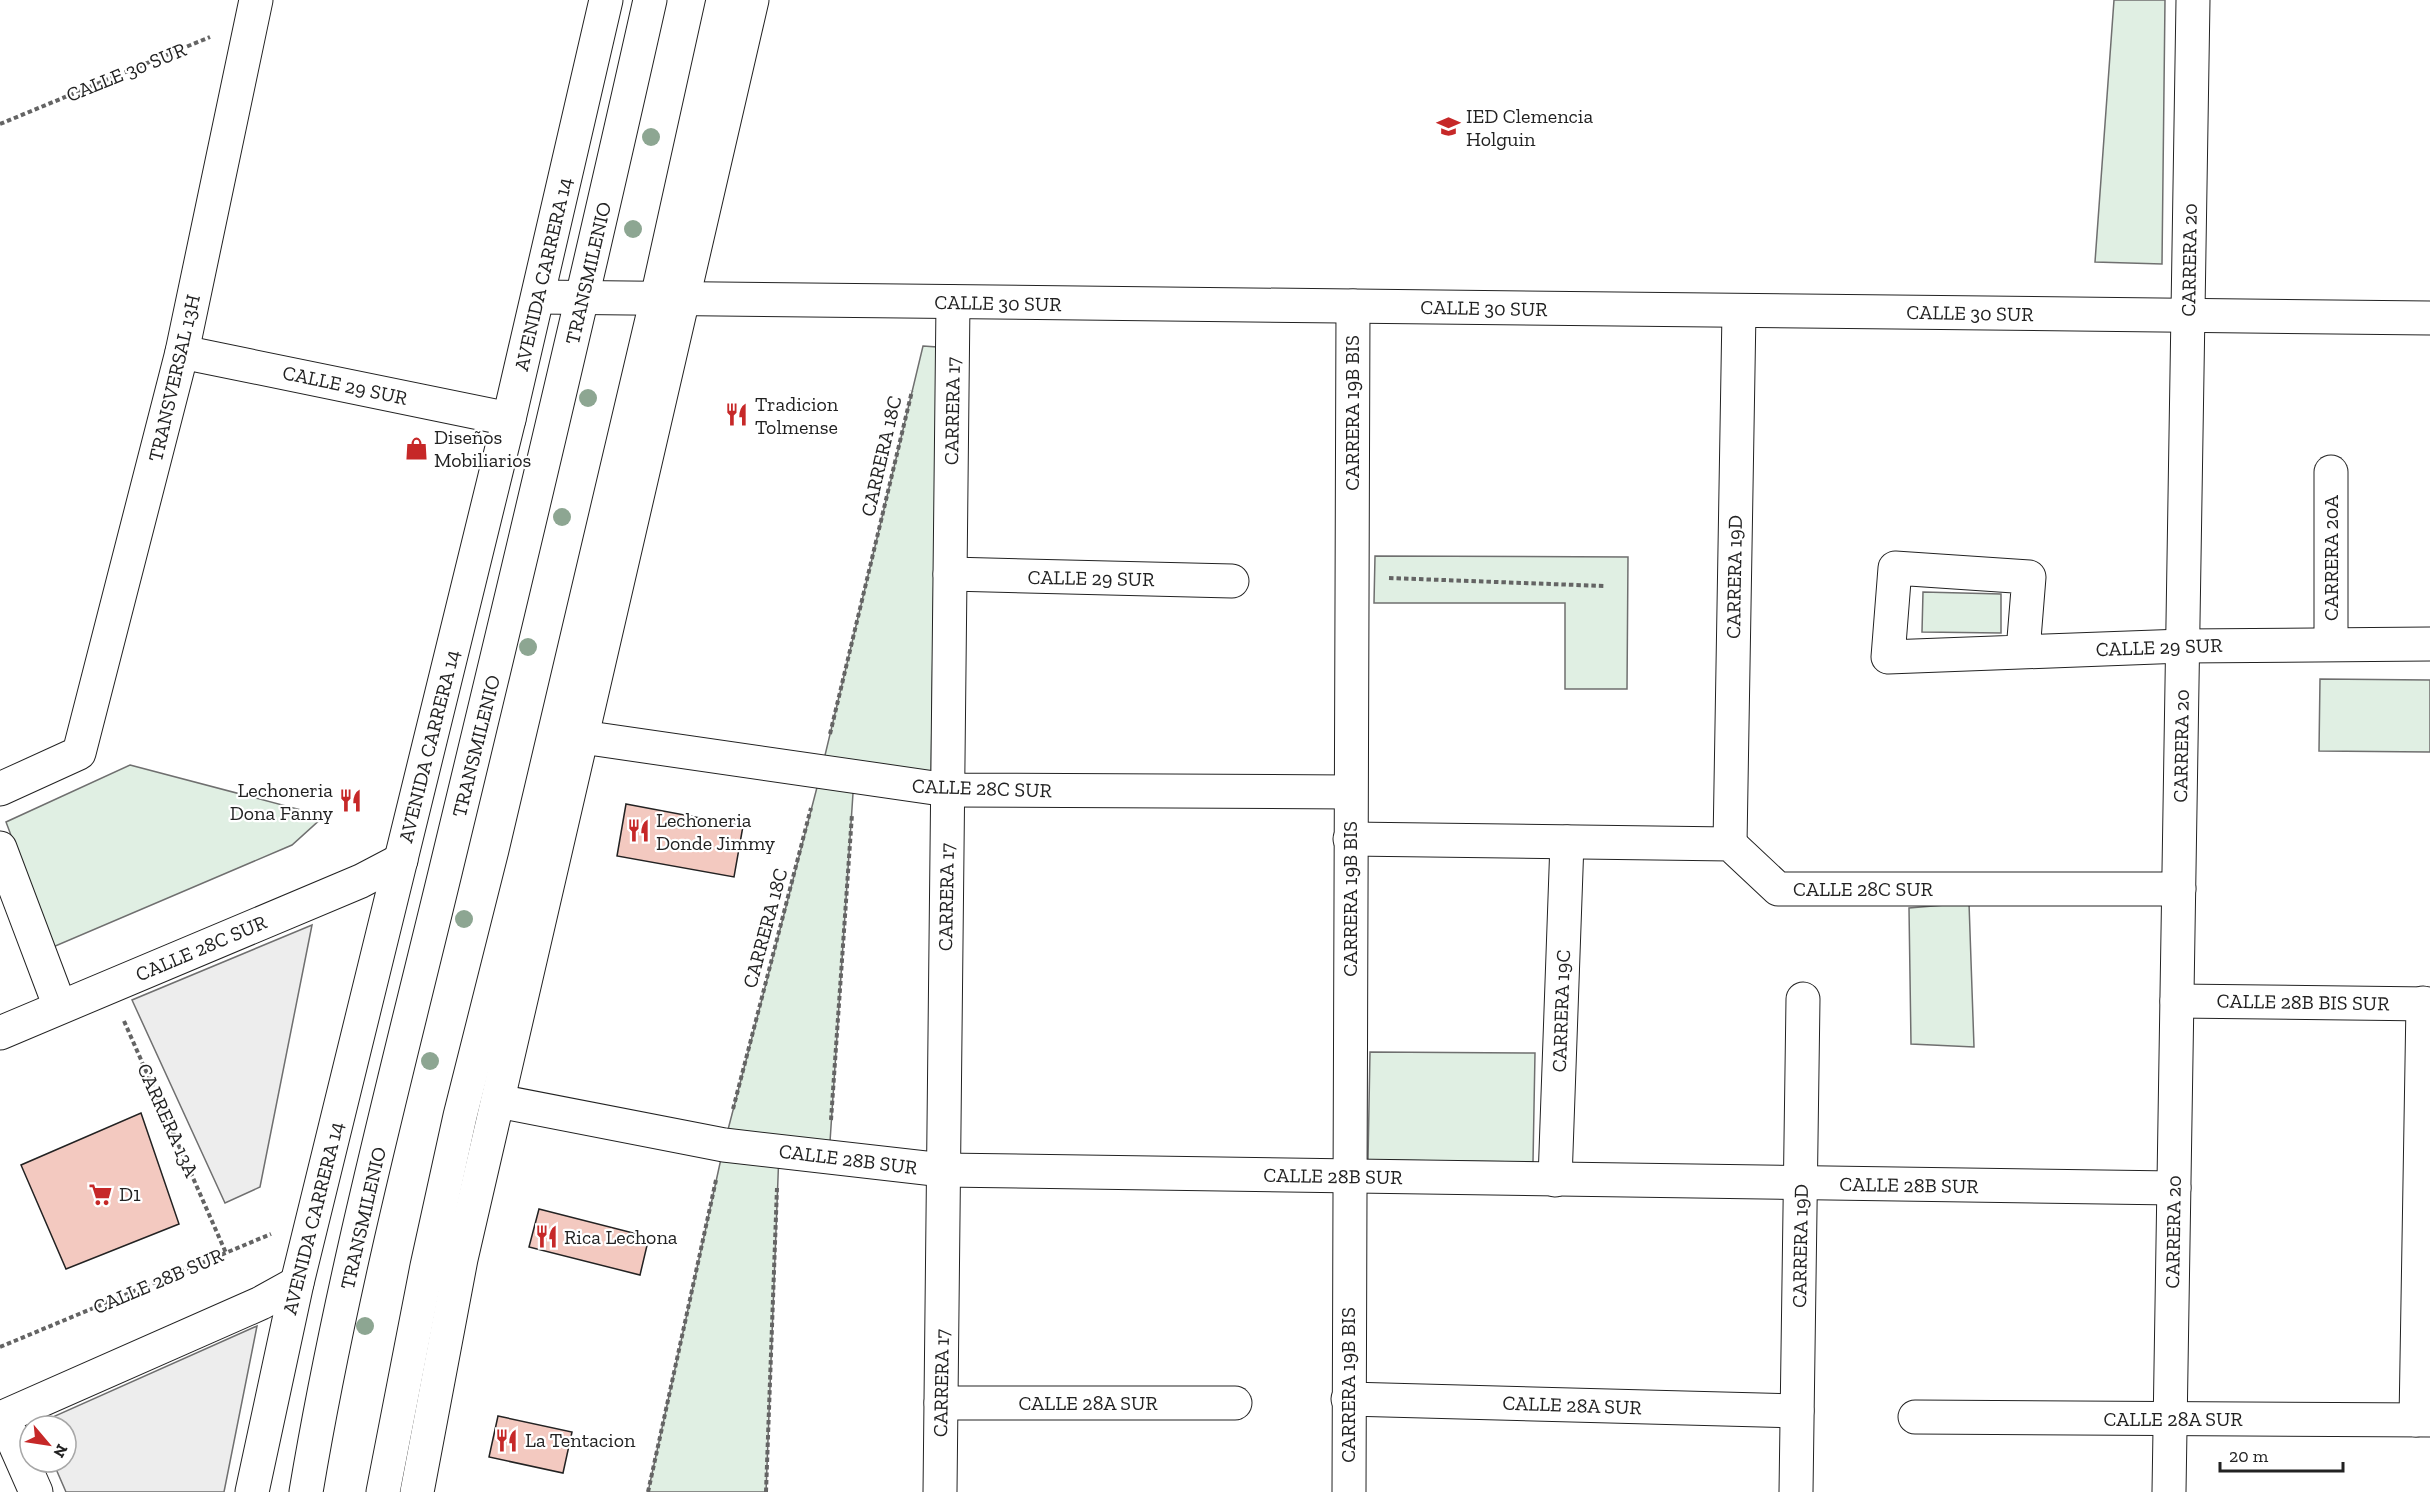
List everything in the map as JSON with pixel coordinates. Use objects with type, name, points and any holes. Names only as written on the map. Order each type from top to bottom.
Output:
[{"type":"street","name":"AVENIDA CARRERA 14","points":[[252,1492],[297,1283],[509,419],[606,0]]},
{"type":"street","name":"TRANSMILENIO","points":[[306,1492],[316,1432],[363,1214],[583,297],[650,0]]},
{"type":"street","points":[[417,1492],[461,1259],[582,737],[670,298],[723,0]]},
{"type":"street","points":[[383,1492],[427,1266],[458,1128],[525,858],[670,298],[752,0]]},
{"type":"street","name":"CARRERA 20","points":[[2169,1492],[2193,0]]},
{"type":"street","name":"TRANSVERSAL 13H","points":[[0,789],[79,753],[182,352],[254,10]]},
{"type":"street","name":"CALLE 30 SUR","points":[[538,297],[2430,318]]},
{"type":"street","name":"CARRERA 17","points":[[940,1492],[953,302]]},
{"type":"street","name":"CARRERA 19B BIS","points":[[1349,1492],[1348,1177],[1353,306]]},
{"type":"street","name":"CARRERA 19D","points":[[1730,844],[1739,311]]},
{"type":"street","name":"CALLE 29 SUR","points":[[182,352],[509,419]]},
{"type":"street","name":"CARRERA 20A","points":[[2331,472],[2331,644]]},
{"type":"street","name":"CALLE 29 SUR","points":[[2023,651],[2029,577],[1895,568],[1888,657],[2183,646],[2430,644]]},
{"type":"street","name":"CALLE 29 SUR","points":[[950,574],[1232,581]]},
{"type":"street","name":"CALLE 28C SUR","points":[[582,737],[948,790],[1350,792]]},
{"type":"street","points":[[1350,839],[1730,844]]},
{"type":"street","name":"CARRERA 19C","points":[[1555,1180],[1567,842]]},
{"type":"street","name":"CALLE 28C SUR","points":[[1730,844],[1778,889],[2179,889]]},
{"type":"street","points":[[0,848],[60,1007]]},
{"type":"street","name":"CALLE 28C SUR","points":[[0,1033],[361,881],[401,860]]},
{"type":"street","name":"CARRERA 19D","points":[[1796,1492],[1803,999]]},
{"type":"street","name":"CALLE 28B BIS SUR","points":[[2177,1001],[2427,1004]]},
{"type":"street","points":[[2423,1420],[2427,1004]]},
{"type":"street","name":"CALLE 28B SUR","points":[[498,1101],[724,1145],[944,1170],[2174,1188]]},
{"type":"street","points":[[36,1492],[3,1417],[261,1303],[297,1283]]},
{"type":"street","name":"CALLE 28A SUR","points":[[1348,1399],[1797,1411]]},
{"type":"street","name":"CALLE 28A SUR","points":[[941,1403],[1235,1403]]},
{"type":"street","name":"CALLE 28A SUR","points":[[1915,1417],[2423,1420]]},
{"type":"path","name":"CALLE 30 SUR","points":[[0,124],[254,10]]},
{"type":"path","name":"CARRERA 18C","points":[[648,1492],[724,1145],[821,772],[914,380]]},
{"type":"path","points":[[1351,576],[1604,586]]},
{"type":"path","points":[[829,1157],[854,777]]},
{"type":"path","name":"CARRERA 13A","points":[[110,987],[226,1253]]},
{"type":"path","points":[[766,1492],[779,1151]]},
{"type":"path","name":"CALLE 28B SUR","points":[[0,1347],[226,1253],[314,1212]]},
{"type":"green space","points":[[2114,0],[2165,0],[2162,264],[2095,262]]},
{"type":"green space","points":[[923,346],[937,347],[931,789],[854,778],[829,1157],[779,1152],[766,1492],[648,1492],[724,1145],[821,772]]},
{"type":"green space","points":[[1375,556],[1628,557],[1627,689],[1565,689],[1565,603],[1374,603]]},
{"type":"green space","points":[[1923,592],[2001,594],[2001,633],[1922,632]]},
{"type":"green space","points":[[2320,679],[2430,680],[2430,752],[2319,751]]},
{"type":"green space","points":[[130,765],[324,816],[292,845],[53,947],[6,822]]},
{"type":"green space","points":[[1969,903],[1974,1047],[1911,1044],[1909,908]]},
{"type":"green space","points":[[1370,1052],[1535,1053],[1533,1162],[1368,1160]]},
{"type":"shaded area","points":[[312,925],[260,1187],[225,1203],[132,1000]]},
{"type":"shaded area","points":[[257,1326],[224,1492],[66,1492],[58,1474],[78,1474],[78,1414],[59,1414]]},
{"type":"building","points":[[626,804],[743,826],[734,877],[617,856]]},
{"type":"building","name":"D1","points":[[141,1113],[179,1224],[66,1269],[21,1165]]},
{"type":"building","points":[[539,1209],[649,1237],[640,1275],[529,1247]]},
{"type":"building","points":[[498,1416],[572,1432],[563,1473],[489,1457]]},
{"type":"place","name":"IED Clemencia Holguin","points":[[1448,127]]},
{"type":"place","name":"Tradicion Tolmense","points":[[737,415]]},
{"type":"place","name":"Diseños Mobiliarios","points":[[416,449]]},
{"type":"place","name":"Lechoneria Dona Fanny","points":[[351,801]]},
{"type":"place","name":"Lechoneria Donde Jimmy","points":[[638,831]]},
{"type":"place","name":"D1","points":[[101,1194]]},
{"type":"place","name":"Rica Lechona","points":[[546,1237]]},
{"type":"place","name":"La Tentacion","points":[[507,1440]]}]
